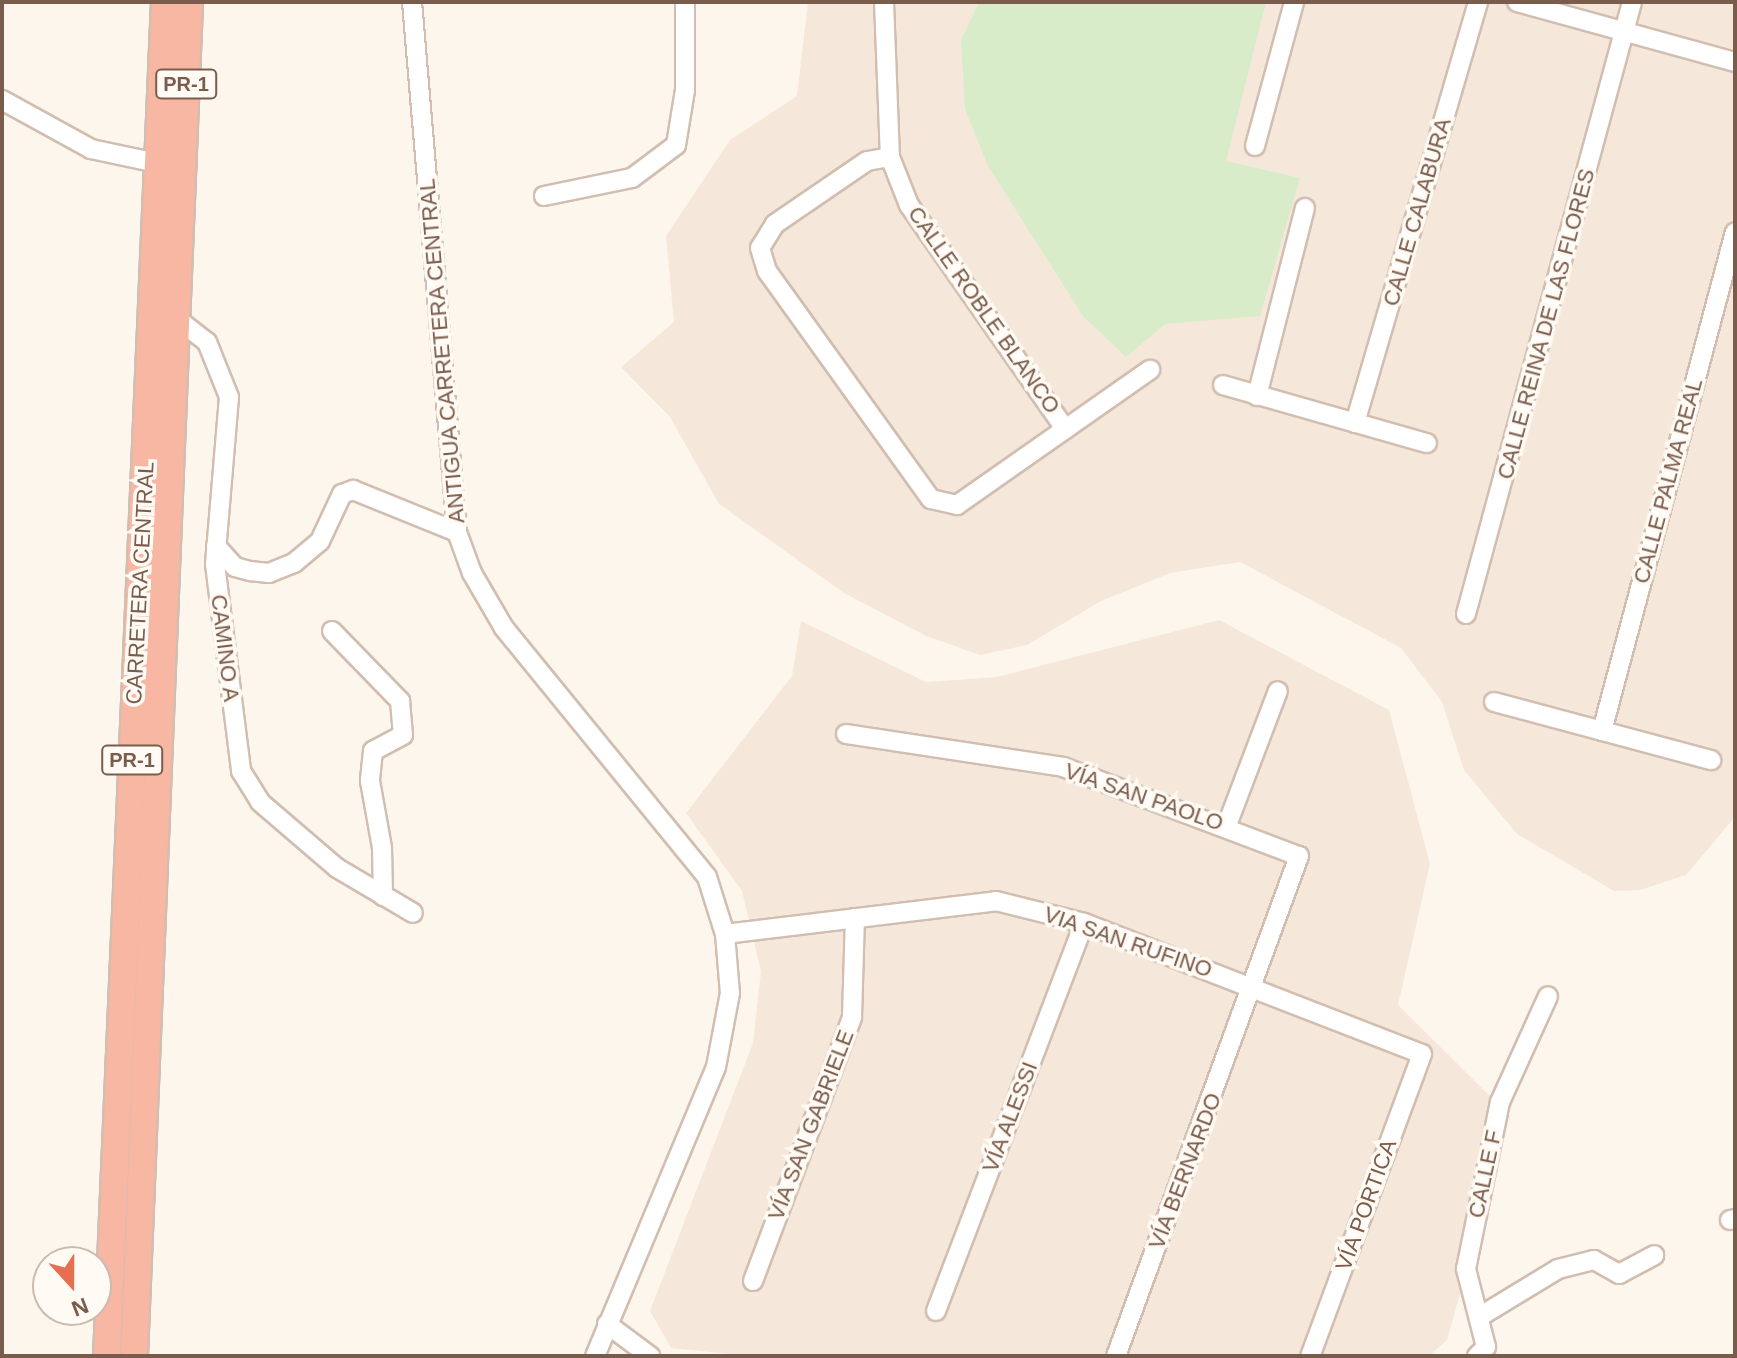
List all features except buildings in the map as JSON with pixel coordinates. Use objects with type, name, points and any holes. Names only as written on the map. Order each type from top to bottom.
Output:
[{"type":"highway","name":"CARRETERA CENTRAL","points":[[134,1356],[176,318],[165,2]]},
{"type":"highway","name":"CARRETERA CENTRAL","points":[[107,1356],[171,165],[189,2]]},
{"type":"street","name":"ANTIGUA CARRETERA CENTRAL","points":[[412,2],[448,464],[457,532],[472,573],[504,628],[707,877],[721,906],[725,934],[730,993],[716,1067],[595,1356]]},
{"type":"street","points":[[544,196],[632,178],[676,145],[685,90],[685,2]]},
{"type":"street","name":"CALLE ROBLE BLANCO","points":[[884,2],[890,157],[909,205],[1065,429]]},
{"type":"street","points":[[1255,146],[1294,2]]},
{"type":"street","name":"CALLE CALABURA","points":[[1355,423],[1478,2]]},
{"type":"street","points":[[1517,2],[1735,62]]},
{"type":"street","name":"CALLE REINA DE LAS FLORES","points":[[1466,614],[1632,2]]},
{"type":"street","points":[[2,100],[91,149],[171,165]]},
{"type":"street","points":[[890,157],[867,161],[775,224],[760,248],[767,271],[931,499],[957,505],[1150,370]]},
{"type":"street","points":[[1257,396],[1305,208]]},
{"type":"street","name":"CALLE PALMA REAL","points":[[1602,731],[1735,232]]},
{"type":"street","name":"CAMINO A","points":[[176,318],[207,342],[229,397],[216,546],[241,771],[260,802],[337,868],[413,913]]},
{"type":"street","points":[[1223,385],[1427,443]]},
{"type":"street","points":[[216,546],[235,567],[250,571],[269,573],[294,563],[320,541],[342,494],[353,490],[457,532]]},
{"type":"street","points":[[332,631],[400,701],[403,735],[373,751],[370,781],[382,848],[383,896]]},
{"type":"street","points":[[1227,825],[1278,691]]},
{"type":"street","points":[[1494,702],[1711,760]]},
{"type":"street","name":"VÍA SAN PAOLO","points":[[846,734],[1063,767],[1227,825],[1299,856],[1254,987]]},
{"type":"street","name":"VIA SAN RUFINO","points":[[725,934],[996,901],[1084,923],[1422,1054]]},
{"type":"street","name":"VÍA SAN GABRIELE","points":[[753,1281],[852,1017],[855,918]]},
{"type":"street","name":"VÍA ALESSI","points":[[936,1311],[1084,923]]},
{"type":"street","name":"VÍA BERNARDO","points":[[1116,1356],[1254,987]]},
{"type":"street","name":"CALLE F","points":[[1477,1356],[1486,1347],[1466,1269],[1500,1102],[1548,996]]},
{"type":"street","name":"VÍA PORTICA","points":[[1310,1356],[1422,1054]]},
{"type":"street","points":[[1479,1317],[1558,1269],[1594,1260],[1619,1274],[1654,1255]]},
{"type":"street","points":[[607,1324],[650,1356]]},
{"type":"shaded area","points":[[808,2],[1735,2],[1735,817],[1686,875],[1641,890],[1614,891],[1517,834],[1464,770],[1442,702],[1401,648],[1240,562],[1170,573],[1101,601],[1027,645],[980,655],[926,636],[844,593],[719,504],[670,417],[621,367],[674,322],[666,236],[730,140],[797,96]]},
{"type":"shaded area","points":[[1219,620],[1389,710],[1430,864],[1398,1005],[1510,1116],[1447,1340],[1429,1356],[749,1356],[671,1348],[650,1311],[753,1043],[761,971],[742,891],[686,813],[792,676],[801,621],[926,682],[997,677]]},
{"type":"green space","points":[[979,2],[1266,2],[1226,161],[1300,178],[1260,316],[1165,324],[1126,357],[1083,316],[988,166],[965,109],[961,40]]}]
